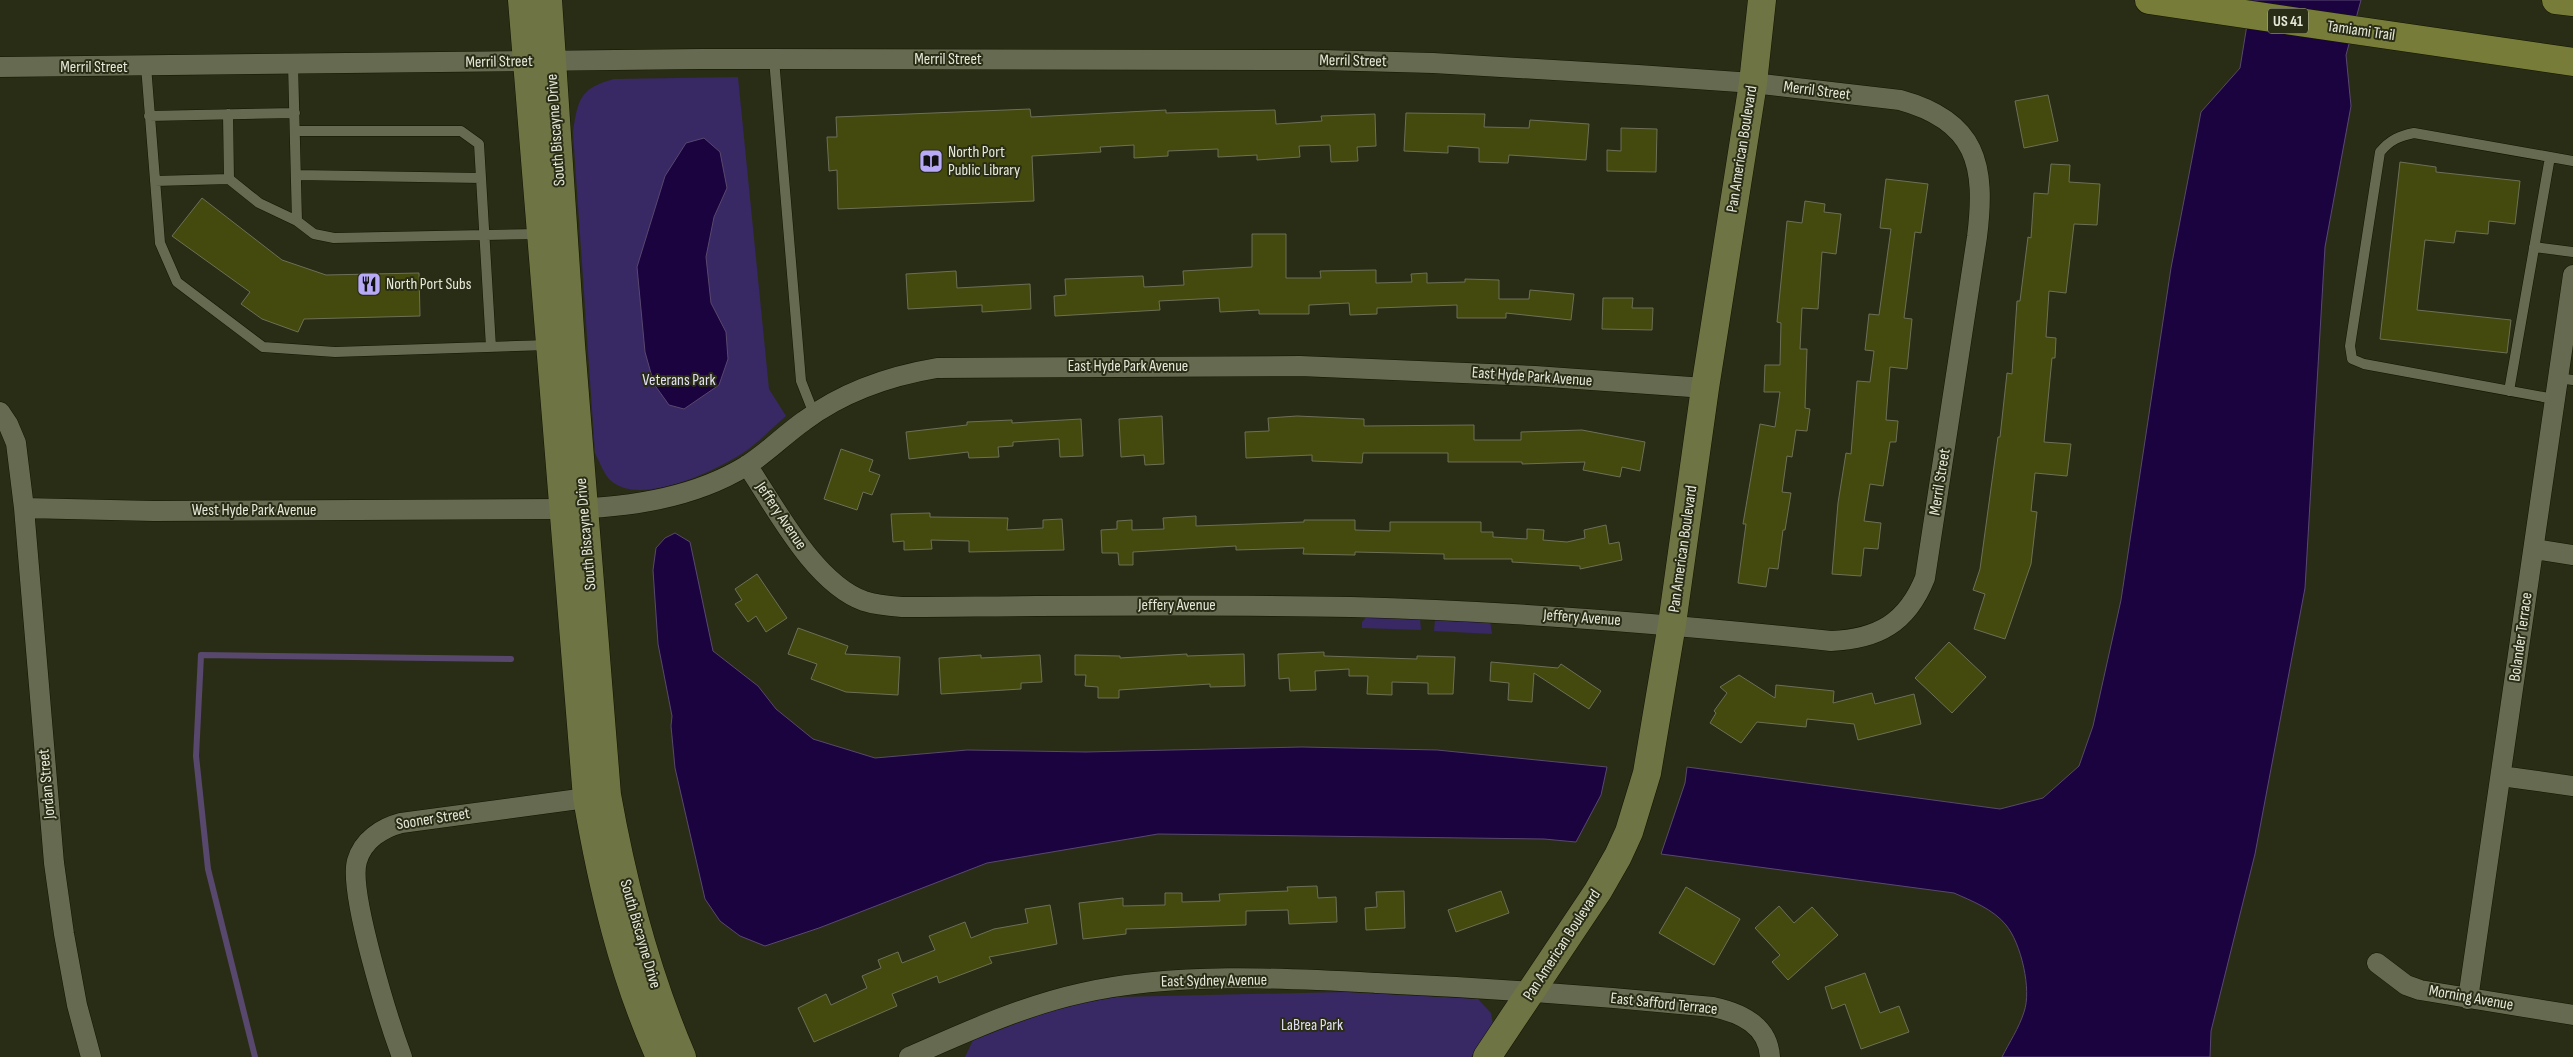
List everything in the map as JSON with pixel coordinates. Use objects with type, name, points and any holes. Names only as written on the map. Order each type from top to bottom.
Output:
[{"type":"main road","name":"Tamiami Trail","points":[[2148,0],[2573,62]]},
{"type":"main road","points":[[2556,0],[2573,2]]},
{"type":"street","name":"South Biscayne Drive","points":[[522,0],[539,61],[602,879],[634,989],[660,1057]]},
{"type":"street","name":"South Biscayne Drive","points":[[548,0],[539,61],[541,234],[549,345],[573,509]]},
{"type":"street","name":"Pan American Boulevard","points":[[1487,1057],[1598,891],[1629,832],[1646,773],[1672,624],[1705,388],[1753,83],[1762,0]]},
{"type":"street","name":"Merril Street","points":[[0,67],[539,61],[1322,60],[1453,64],[1753,83],[1900,100],[1916,105],[1948,122],[1963,137],[1973,151],[1978,166],[1982,202],[1925,578],[1914,599],[1902,615],[1889,627],[1871,636],[1851,640],[1830,641],[1672,624]]},
{"type":"street","name":"Bolander Terrace","points":[[2468,999],[2554,399],[2565,379],[2573,275]]},
{"type":"street","name":"East Hyde Park Avenue","points":[[573,509],[656,500],[712,483],[747,465],[814,414],[850,394],[895,376],[937,368],[1310,367],[1535,376],[1705,388]]},
{"type":"street","points":[[0,412],[8,424],[16,443],[24,508]]},
{"type":"street","name":"Jeffery Avenue","points":[[747,465],[817,568],[833,584],[854,597],[877,605],[902,607],[1214,605],[1357,607],[1672,624]]},
{"type":"street","name":"West Hyde Park Avenue","points":[[24,508],[154,511],[573,509]]},
{"type":"street","name":"Jordan Street","points":[[24,508],[54,863],[64,934],[78,1005],[91,1057]]},
{"type":"street","points":[[2534,549],[2573,555]]},
{"type":"street","points":[[2501,776],[2573,786]]},
{"type":"street","name":"South Biscayne Drive","points":[[597,796],[620,866],[650,974],[682,1057]]},
{"type":"street","name":"Sooner Street","points":[[402,1057],[381,989],[355,885],[357,860],[363,847],[375,834],[388,826],[401,822],[597,796]]},
{"type":"street","name":"Morning Avenue","points":[[2377,963],[2406,985],[2420,990],[2573,1015]]},
{"type":"street","name":"East Sydney Avenue","points":[[909,1057],[947,1049],[1004,1017],[1081,993],[1156,982],[1313,980],[1532,991]]},
{"type":"street","name":"East Safford Terrace","points":[[1532,991],[1723,1009],[1741,1016],[1762,1031],[1767,1040],[1770,1057]]},
{"type":"lane","points":[[774,60],[801,381],[814,414]]},
{"type":"lane","points":[[293,64],[297,221]]},
{"type":"lane","points":[[146,66],[160,243],[176,282],[263,347],[335,352],[549,345]]},
{"type":"lane","points":[[149,116],[295,113]]},
{"type":"lane","points":[[228,114],[229,179]]},
{"type":"lane","points":[[296,131],[461,131],[480,144],[483,235],[491,347]]},
{"type":"lane","points":[[2554,399],[2364,364],[2352,359],[2350,346],[2380,152],[2388,143],[2398,136],[2414,133],[2573,161]]},
{"type":"lane","points":[[2509,391],[2550,157]]},
{"type":"lane","points":[[297,175],[481,178]]},
{"type":"lane","points":[[155,181],[229,179],[259,203],[297,221],[314,234],[334,238],[541,234]]},
{"type":"lane","points":[[2534,247],[2573,252]]},
{"type":"green space","name":"Veterans Park","points":[[738,77],[769,389],[786,416],[746,451],[699,476],[659,488],[640,490],[623,488],[610,480],[595,453],[573,132],[579,103],[587,91],[594,86],[614,79]]},
{"type":"green space","points":[[1367,616],[1420,618],[1421,630],[1362,628],[1362,622]]},
{"type":"green space","points":[[1435,619],[1490,620],[1492,634],[1434,631]]},
{"type":"green space","name":"LaBrea Park","points":[[1344,992],[1478,999],[1491,1013],[1493,1025],[1471,1057],[965,1057],[973,1040],[1039,1015],[1080,1003],[1117,997]]},
{"type":"shaded area","points":[[2251,0],[2361,0],[2346,55],[2351,106],[2325,247],[2305,588],[2255,854],[2211,1031],[2210,1057],[2002,1057],[2017,1030],[2024,1012],[2027,992],[2026,980],[2024,967],[2011,933],[2001,919],[1989,910],[1954,893],[1661,854],[1685,783],[1687,767],[2000,809],[2043,798],[2079,766],[2093,726],[2121,600],[2171,268],[2201,112],[2240,68]]},
{"type":"shaded area","points":[[704,138],[720,152],[727,188],[714,217],[706,257],[711,303],[726,332],[728,359],[719,385],[684,409],[669,405],[654,384],[645,352],[637,267],[665,176],[686,143]]},
{"type":"shaded area","points":[[675,533],[690,542],[713,651],[758,686],[776,709],[813,739],[875,758],[967,750],[1086,752],[1302,747],[1437,750],[1607,767],[1601,795],[1576,842],[1544,839],[1158,834],[987,863],[819,928],[765,946],[740,936],[720,921],[705,899],[675,768],[671,726],[672,716],[658,644],[653,570],[656,548],[665,538]]},
{"type":"building","points":[[2048,95],[2058,141],[2024,148],[2015,101]]},
{"type":"building","points":[[1030,109],[1031,117],[1166,110],[1166,113],[1275,110],[1276,124],[1322,121],[1321,116],[1375,114],[1376,146],[1357,147],[1358,161],[1331,162],[1330,145],[1299,146],[1300,157],[1257,160],[1257,155],[1218,157],[1218,149],[1168,151],[1168,156],[1134,158],[1134,145],[1100,147],[1101,152],[1032,156],[1034,201],[838,209],[837,170],[829,171],[827,137],[837,137],[836,117]]},
{"type":"building","points":[[1406,113],[1485,114],[1484,127],[1529,128],[1530,120],[1589,124],[1586,160],[1509,155],[1508,163],[1479,162],[1479,148],[1448,146],[1448,153],[1404,151]]},
{"type":"building","points":[[1621,128],[1657,129],[1656,172],[1607,171],[1607,150],[1621,151]]},
{"type":"building","points":[[2400,162],[2436,167],[2436,172],[2520,181],[2515,224],[2489,221],[2488,234],[2456,231],[2454,243],[2425,240],[2417,310],[2511,320],[2507,353],[2380,339]]},
{"type":"building","points":[[2051,164],[2070,165],[2069,182],[2100,184],[2097,225],[2074,224],[2066,293],[2049,291],[2046,337],[2056,338],[2055,358],[2052,358],[2044,442],[2071,444],[2067,476],[2035,473],[2031,511],[2037,512],[2031,564],[2005,639],[1974,629],[1985,594],[1973,590],[1980,569],[1998,437],[2000,437],[2007,373],[2012,374],[2017,301],[2020,301],[2028,237],[2031,238],[2034,193],[2048,194]]},
{"type":"building","points":[[1886,179],[1928,184],[1921,233],[1915,232],[1904,318],[1912,319],[1907,369],[1890,367],[1886,420],[1898,421],[1896,442],[1890,442],[1883,486],[1870,484],[1864,521],[1881,523],[1878,549],[1864,548],[1861,576],[1832,574],[1838,503],[1846,453],[1851,454],[1857,381],[1870,382],[1874,351],[1865,350],[1869,314],[1879,315],[1891,229],[1880,228]]},
{"type":"building","points":[[202,198],[282,260],[326,275],[419,273],[420,316],[304,319],[298,332],[262,319],[241,304],[250,292],[172,236]]},
{"type":"building","points":[[1805,201],[1825,204],[1824,212],[1841,214],[1836,254],[1822,252],[1818,309],[1802,308],[1800,349],[1807,349],[1805,408],[1810,409],[1807,431],[1796,430],[1792,457],[1787,456],[1782,492],[1791,493],[1785,530],[1783,530],[1778,569],[1769,568],[1766,587],[1738,583],[1746,524],[1743,524],[1760,424],[1775,427],[1780,392],[1764,392],[1765,365],[1780,365],[1781,323],[1777,322],[1787,221],[1802,223]]},
{"type":"building","points":[[1252,234],[1286,234],[1286,278],[1321,278],[1320,271],[1376,270],[1376,283],[1412,282],[1411,274],[1427,273],[1427,283],[1465,282],[1465,279],[1499,280],[1499,299],[1529,299],[1530,290],[1574,294],[1571,320],[1506,313],[1506,318],[1457,318],[1457,305],[1377,308],[1377,314],[1350,315],[1349,303],[1309,305],[1309,314],[1259,314],[1259,310],[1220,312],[1219,298],[1159,301],[1160,310],[1055,316],[1054,296],[1066,295],[1065,279],[1143,276],[1144,287],[1184,285],[1183,271],[1252,267]]},
{"type":"building","points":[[956,271],[957,288],[1030,284],[1031,309],[982,312],[982,305],[908,309],[906,274]]},
{"type":"building","points":[[1603,298],[1633,298],[1632,308],[1653,308],[1652,330],[1602,329]]},
{"type":"building","points":[[1162,416],[1164,464],[1145,465],[1144,455],[1121,457],[1119,419]]},
{"type":"building","points":[[1297,416],[1364,419],[1364,426],[1474,425],[1474,440],[1521,440],[1521,432],[1582,430],[1645,442],[1640,471],[1622,467],[1620,477],[1583,470],[1585,462],[1522,464],[1522,462],[1448,462],[1448,453],[1363,453],[1362,463],[1312,461],[1312,455],[1246,458],[1245,432],[1269,431],[1268,418]]},
{"type":"building","points":[[1081,419],[1083,456],[1060,457],[1059,439],[1013,442],[1013,446],[998,447],[999,457],[969,458],[968,452],[909,459],[906,432],[967,425],[967,422],[1012,420],[1012,423]]},
{"type":"building","points":[[841,449],[873,460],[869,471],[880,475],[872,495],[863,492],[857,510],[824,499]]},
{"type":"building","points":[[930,513],[930,517],[1008,518],[1007,530],[1043,528],[1043,520],[1062,519],[1064,550],[969,552],[969,541],[931,540],[932,549],[904,550],[904,541],[893,542],[891,514]]},
{"type":"building","points":[[1196,516],[1196,526],[1304,522],[1304,520],[1355,520],[1355,530],[1390,531],[1390,522],[1481,522],[1481,532],[1493,532],[1493,537],[1527,539],[1527,529],[1544,530],[1543,540],[1567,542],[1585,538],[1584,530],[1606,525],[1609,544],[1619,542],[1622,560],[1580,569],[1580,566],[1512,562],[1512,559],[1444,559],[1444,554],[1355,552],[1355,555],[1303,554],[1304,548],[1236,550],[1236,546],[1133,552],[1133,565],[1119,565],[1118,553],[1102,553],[1101,530],[1117,529],[1117,521],[1132,520],[1132,530],[1164,529],[1163,518]]},
{"type":"building","points":[[757,574],[787,618],[766,632],[756,616],[748,622],[735,604],[742,600],[735,589]]},
{"type":"building","points":[[798,628],[848,646],[845,654],[900,657],[898,695],[846,692],[811,679],[817,664],[788,654]]},
{"type":"building","points":[[1949,642],[1986,677],[1952,713],[1915,678]]},
{"type":"building","points":[[1324,652],[1324,656],[1417,659],[1417,656],[1455,657],[1453,694],[1428,694],[1428,683],[1392,682],[1392,695],[1367,694],[1368,676],[1349,676],[1349,669],[1315,671],[1316,690],[1290,691],[1289,678],[1279,679],[1278,654]]},
{"type":"building","points":[[1187,654],[1187,656],[1244,654],[1245,686],[1210,687],[1210,684],[1119,690],[1119,698],[1098,698],[1098,687],[1085,686],[1086,675],[1075,675],[1075,655],[1120,656],[1120,658]]},
{"type":"building","points":[[981,655],[981,658],[1040,655],[1042,682],[1021,683],[1021,689],[941,694],[939,658]]},
{"type":"building","points":[[1491,662],[1558,668],[1561,664],[1601,691],[1589,709],[1534,673],[1532,702],[1508,700],[1509,683],[1490,681]]},
{"type":"building","points":[[1739,675],[1775,698],[1776,685],[1834,691],[1833,703],[1872,693],[1875,704],[1914,694],[1921,724],[1858,740],[1854,724],[1807,719],[1806,727],[1757,722],[1741,743],[1710,723],[1716,713],[1714,711],[1727,693],[1720,687]]},
{"type":"building","points":[[1317,886],[1318,898],[1336,897],[1337,922],[1289,924],[1288,910],[1246,911],[1246,925],[1126,929],[1126,934],[1083,939],[1079,903],[1123,898],[1123,906],[1165,905],[1165,893],[1182,893],[1182,902],[1220,901],[1219,894],[1288,891],[1287,887]]},
{"type":"building","points":[[1686,887],[1740,919],[1714,965],[1659,933]]},
{"type":"building","points":[[1404,891],[1405,928],[1366,930],[1365,908],[1377,907],[1376,892]]},
{"type":"building","points":[[1501,891],[1509,913],[1456,932],[1448,910]]},
{"type":"building","points":[[1050,905],[1057,944],[989,957],[992,963],[939,983],[937,976],[892,994],[897,1006],[814,1042],[798,1008],[826,994],[831,1005],[867,988],[862,976],[881,968],[878,960],[898,952],[902,963],[935,950],[929,936],[965,922],[971,938],[994,929],[1028,923],[1025,909]]},
{"type":"building","points":[[1779,906],[1794,923],[1812,907],[1838,935],[1788,980],[1772,962],[1780,955],[1755,928]]},
{"type":"building","points":[[1865,973],[1880,1013],[1899,1006],[1909,1032],[1861,1049],[1845,1004],[1832,1009],[1825,987]]},
{"type":"waterway","points":[[255,1057],[208,869],[196,756],[201,655],[511,659]]},
{"type":"place","name":"North Port Public Library","points":[[931,161]]},
{"type":"place","name":"North Port Subs","points":[[369,284]]}]
